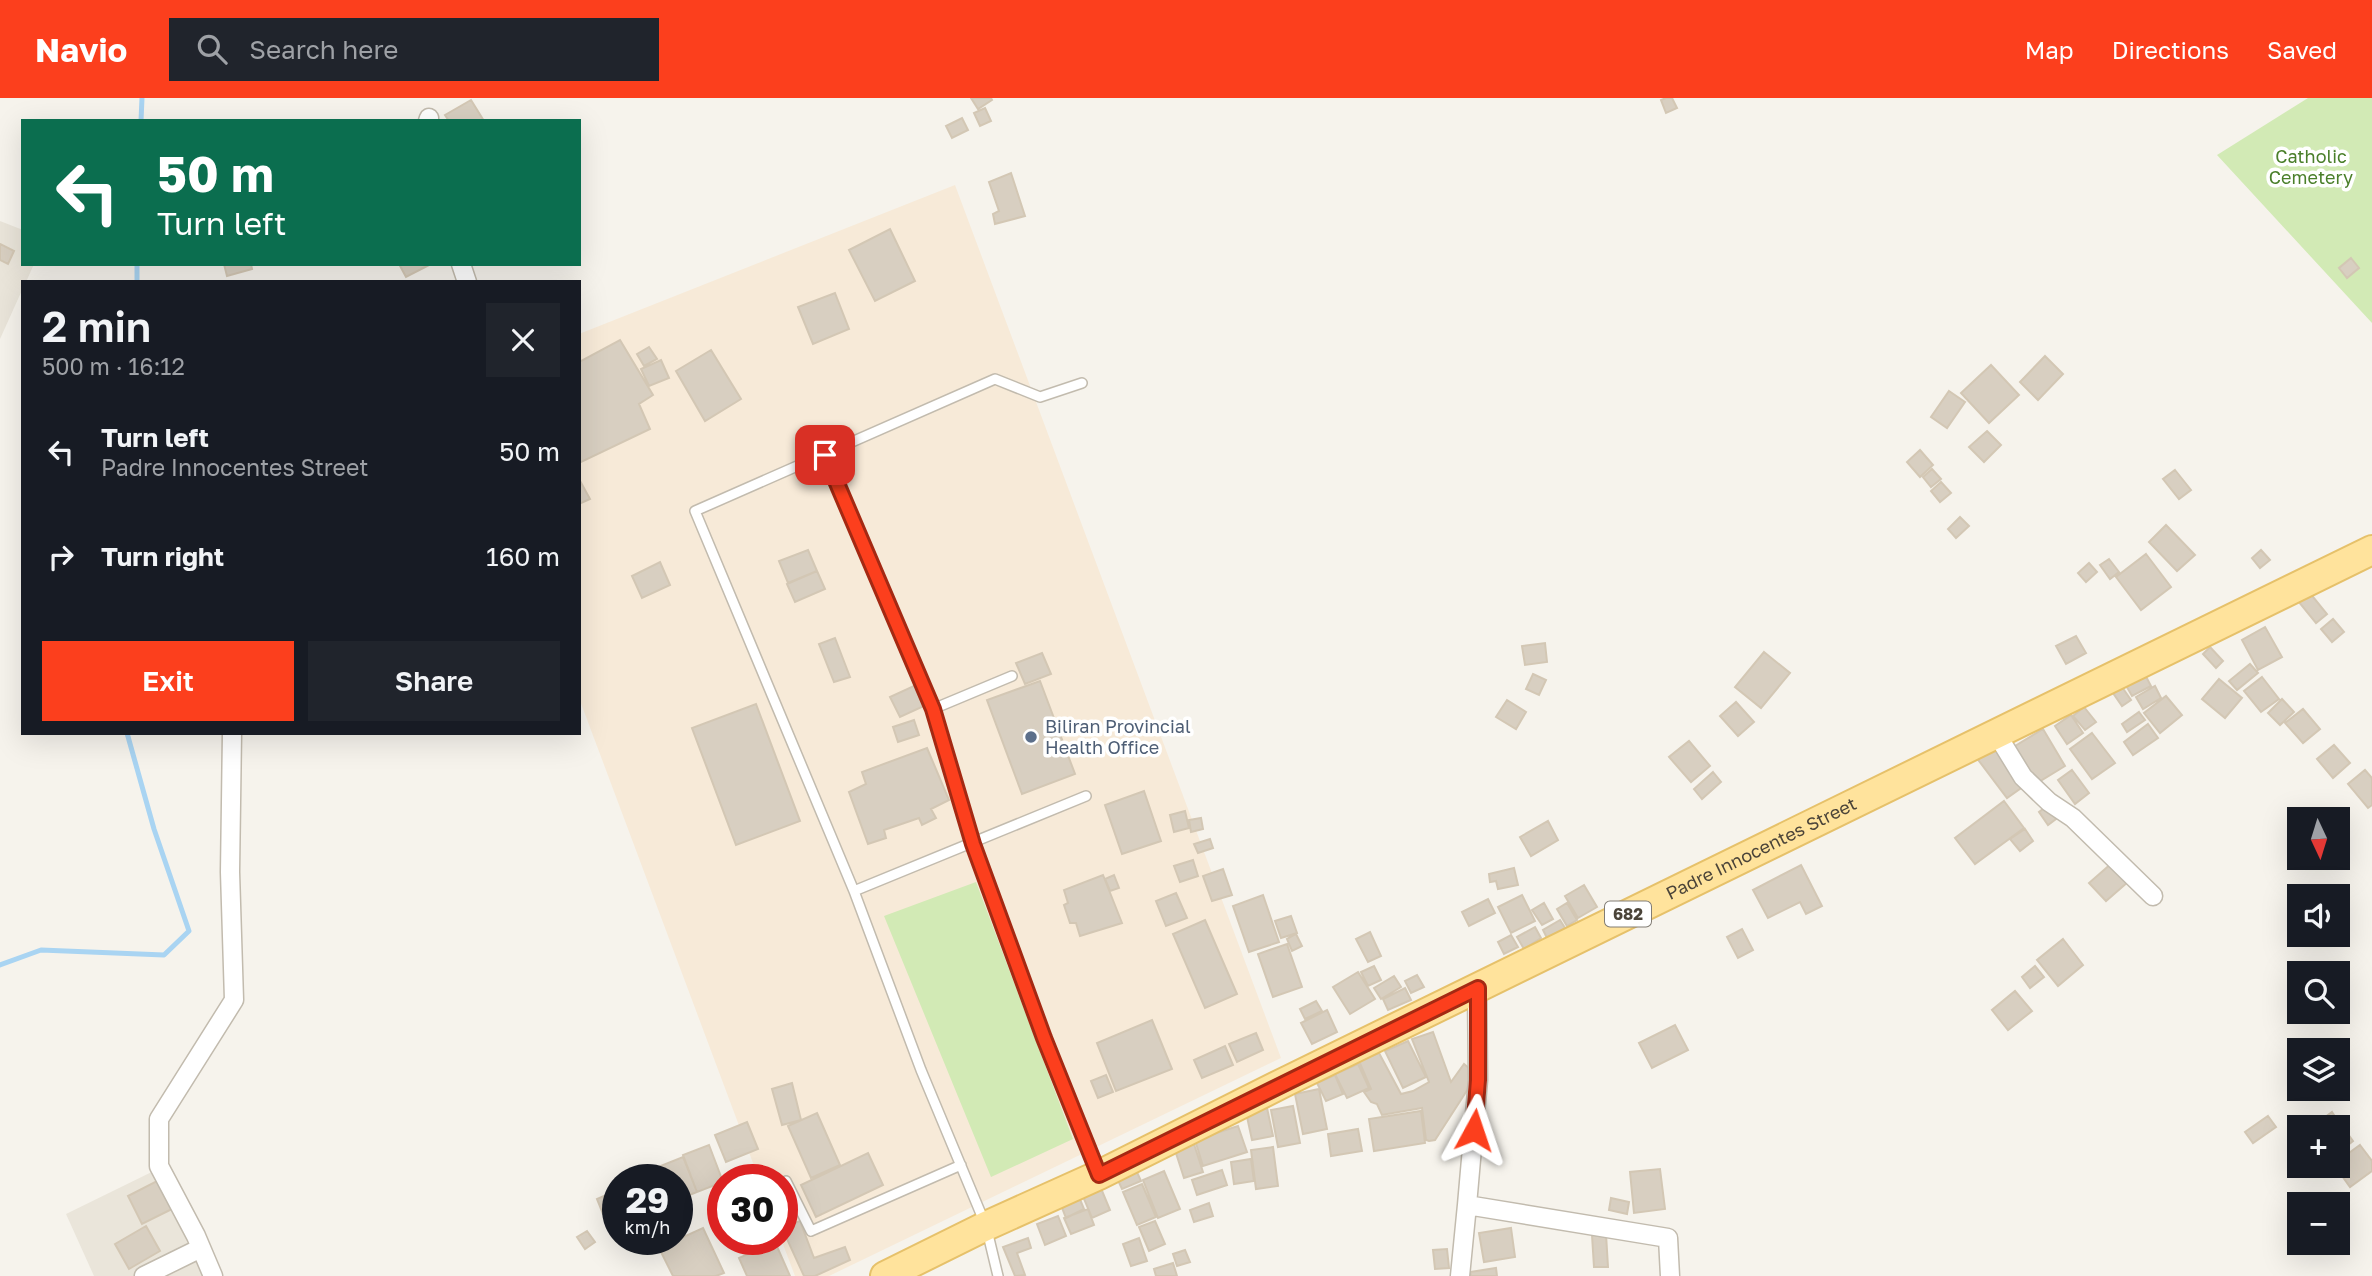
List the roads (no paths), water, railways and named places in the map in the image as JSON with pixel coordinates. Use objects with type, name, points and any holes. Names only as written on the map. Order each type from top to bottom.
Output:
[{"type":"main road","name":"Padre Innocentes Street","points":[[884,1276],[1099,1175],[2372,550]]},
{"type":"street","points":[[1996,733],[2023,777],[2049,802],[2073,818],[2153,897]]},
{"type":"street","points":[[214,1276],[159,1166],[159,1119],[234,1000],[230,872],[232,735]]},
{"type":"street","points":[[1460,1276],[1478,1080],[1478,988]]},
{"type":"street","points":[[1467,1205],[1668,1238],[1670,1276]]},
{"type":"street","points":[[144,1276],[201,1248]]},
{"type":"lane","points":[[998,1276],[986,1226],[921,1070],[854,891],[695,511],[995,379],[1040,397],[1082,383]]},
{"type":"lane","points":[[825,455],[933,709],[973,844],[1044,1038],[1099,1175]]},
{"type":"lane","points":[[933,709],[1012,676]]},
{"type":"lane","points":[[854,891],[1086,796]]},
{"type":"lane","points":[[798,1205],[811,1231],[961,1165]]},
{"type":"waterway","points":[[141,119],[142,98]]},
{"type":"waterway","points":[[137,266],[137,280]]},
{"type":"waterway","points":[[0,965],[41,950],[164,955],[189,931],[154,829],[128,735]]},
{"type":"place","name":"Biliran Provincial Health Office","points":[[1031,737]]},
{"type":"park label","name":"Catholic Cemetery","points":[[2311,167]]}]
